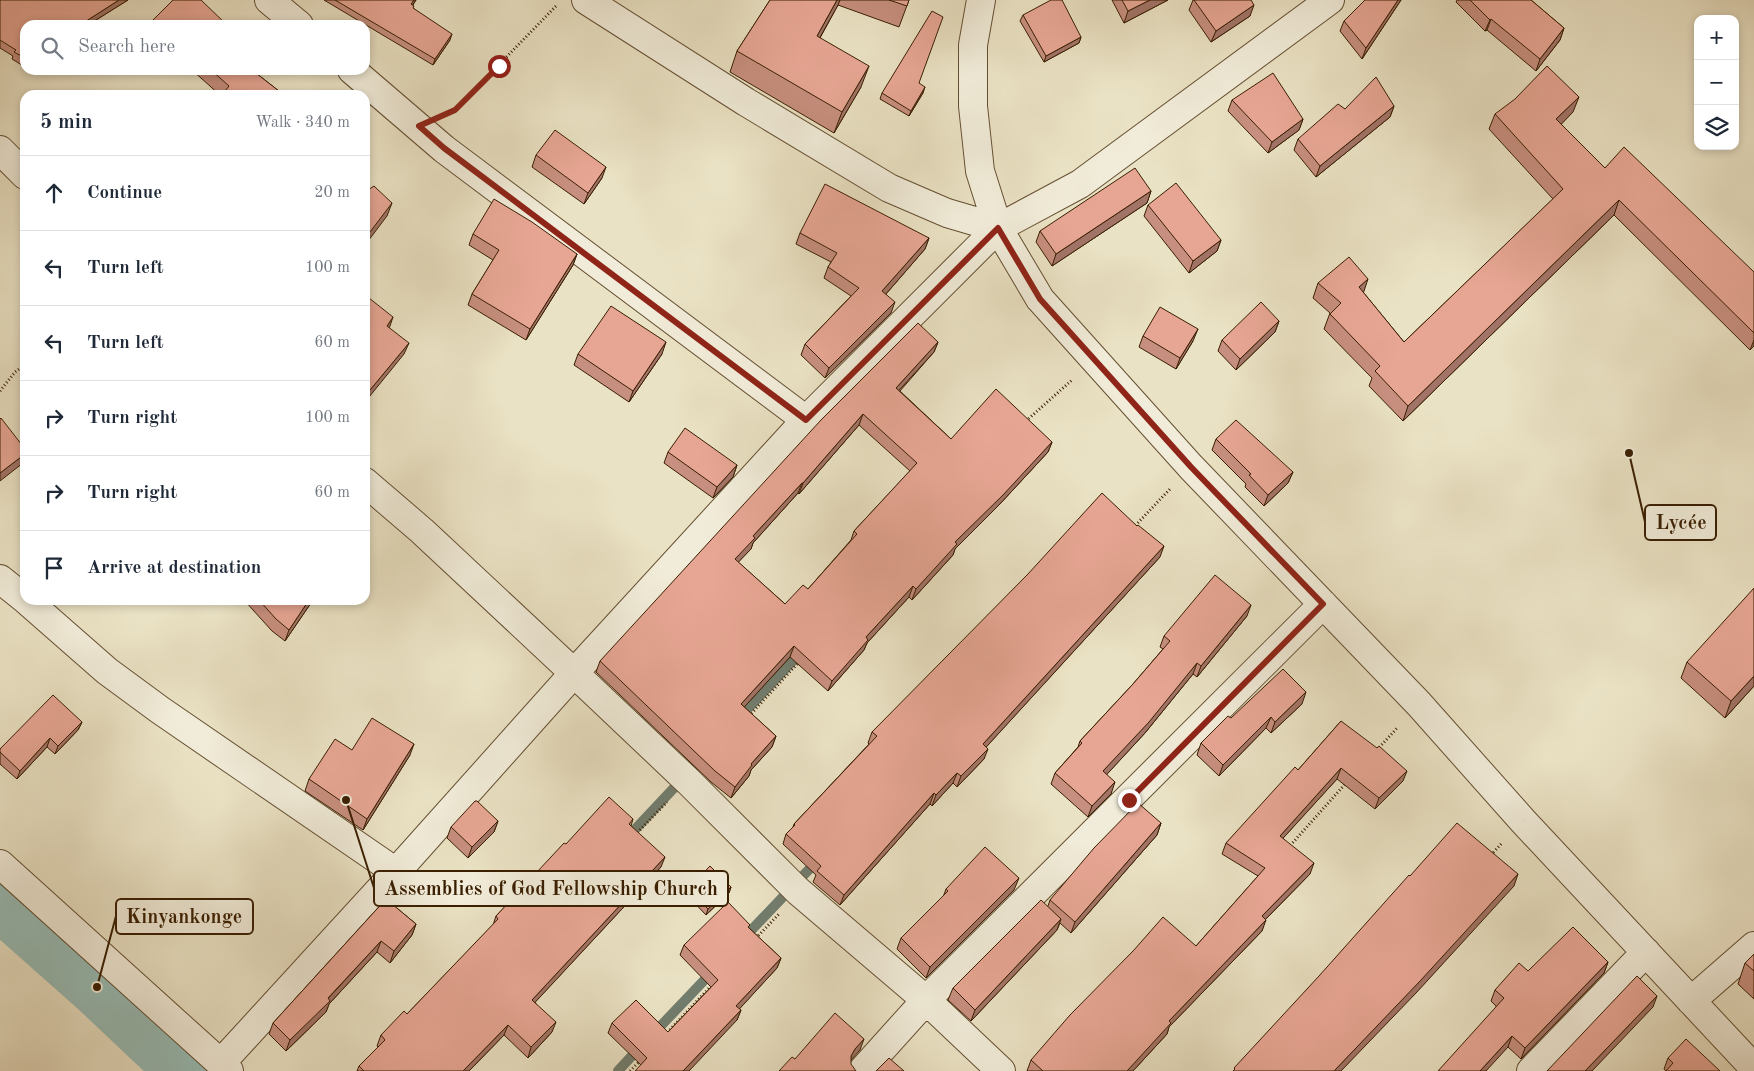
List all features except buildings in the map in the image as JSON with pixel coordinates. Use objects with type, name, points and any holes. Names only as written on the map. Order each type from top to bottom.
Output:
[{"type":"street","points":[[269,0],[293,20]]},
{"type":"street","points":[[586,0],[746,102],[889,188],[947,213],[998,228]]},
{"type":"street","points":[[981,0],[972,46],[973,106],[980,171],[998,228],[1040,299],[1191,467],[1419,704],[1523,821],[1754,1068]]},
{"type":"street","points":[[0,864],[225,1067],[574,673],[806,420],[998,228],[1080,184],[1330,0]]},
{"type":"street","points":[[358,75],[452,154],[806,420]]},
{"type":"street","points":[[0,150],[20,170]]},
{"type":"street","points":[[370,486],[422,531],[574,673],[689,782],[800,892],[926,1000],[1001,1071]]},
{"type":"street","points":[[0,579],[20,596]]},
{"type":"street","points":[[862,1071],[926,1000],[1323,604]]},
{"type":"street","points":[[31,605],[107,671],[160,710],[396,872]]},
{"type":"street","points":[[1691,1001],[1754,946]]},
{"type":"street","points":[[1531,1071],[1646,952]]},
{"type":"path","points":[[419,126],[455,110],[557,5]]},
{"type":"path","points":[[1020,426],[1096,361]]},
{"type":"path","points":[[0,391],[20,368]]},
{"type":"path","points":[[1130,531],[1191,467]]},
{"type":"path","points":[[743,723],[803,658]]},
{"type":"path","points":[[1373,755],[1419,704]]},
{"type":"path","points":[[1287,848],[1353,776]]},
{"type":"path","points":[[634,836],[654,814],[689,782]]},
{"type":"path","points":[[1489,857],[1523,821]]},
{"type":"path","points":[[752,942],[800,892]]},
{"type":"path","points":[[664,1035],[719,978]]},
{"type":"path","points":[[630,1071],[644,1057]]},
{"type":"waterway","points":[[738,719],[802,651]]},
{"type":"waterway","points":[[626,839],[703,757]]},
{"type":"waterway","points":[[742,940],[818,860]]},
{"type":"waterway","points":[[0,901],[97,987],[186,1071]]},
{"type":"waterway","points":[[653,1034],[713,971]]},
{"type":"waterway","points":[[618,1071],[641,1046]]},
{"type":"place","name":"Lycée","points":[[1629,453]]},
{"type":"place","name":"Assemblies of God Fellowship Church","points":[[346,800]]},
{"type":"place","name":"Kinyankonge","points":[[97,987]]},
{"type":"route","points":[[499,66],[455,110],[419,126],[444,148],[806,420],[998,228],[1040,299],[1191,467],[1323,604],[1129,800]]}]
